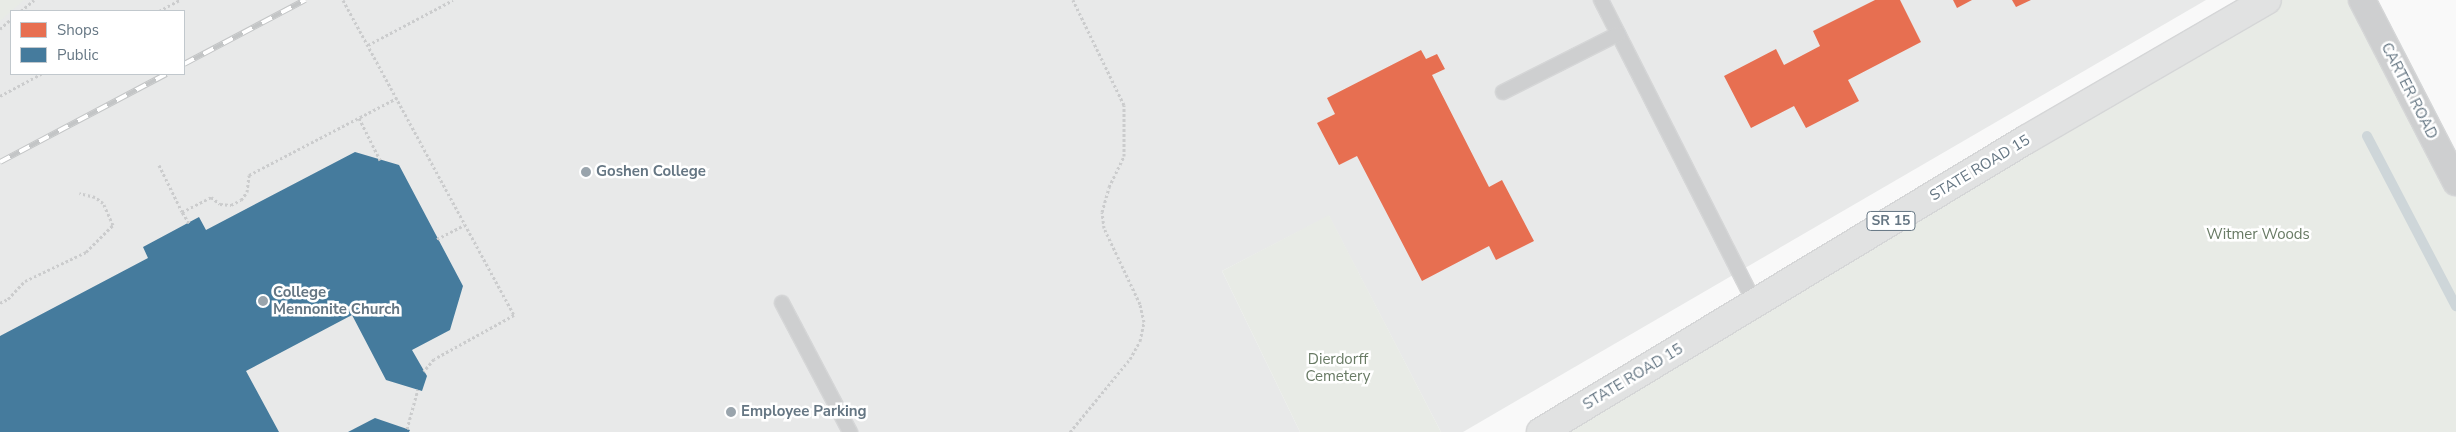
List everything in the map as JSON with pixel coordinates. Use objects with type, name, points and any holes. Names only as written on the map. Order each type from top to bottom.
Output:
[{"type":"main road","name":"STATE ROAD 15","points":[[1541,432],[2027,139],[2267,0]]},
{"type":"street","name":"CARTER ROAD","points":[[2362,0],[2456,182]]},
{"type":"lane","points":[[1600,0],[1755,303]]},
{"type":"lane","points":[[1503,92],[1618,34]]},
{"type":"lane","points":[[782,303],[850,432]]},
{"type":"path","points":[[22,10],[34,0]]},
{"type":"path","points":[[160,10],[180,0]]},
{"type":"path","points":[[344,0],[514,315],[428,362],[424,371]]},
{"type":"path","points":[[368,45],[453,0]]},
{"type":"path","points":[[1070,432],[1130,359],[1140,341],[1144,322],[1140,304],[1104,228],[1102,212],[1109,187],[1124,156],[1124,105],[1073,0]]},
{"type":"path","points":[[0,29],[10,20]]},
{"type":"path","points":[[0,96],[39,75]]},
{"type":"path","points":[[182,212],[211,197],[220,204],[231,206],[241,200],[247,192],[250,175],[397,98]]},
{"type":"path","points":[[359,118],[380,160]]},
{"type":"path","points":[[158,165],[189,223]]},
{"type":"path","points":[[0,303],[26,281],[86,252],[113,224],[103,203],[95,197],[79,193]]},
{"type":"path","points":[[437,238],[465,225]]},
{"type":"path","points":[[407,429],[418,390]]},
{"type":"shaded area","name":"Goshen College","points":[[0,0],[2206,0],[1463,432],[1441,432],[1329,216],[1222,271],[1300,432],[0,432]]},
{"type":"green space","points":[[0,0],[24,0],[10,10],[10,12],[0,21]]},
{"type":"green space","name":"Witmer Woods","points":[[2268,0],[2362,0],[2456,182],[2456,432],[1541,432]]},
{"type":"green space","name":"Dierdorff Cemetery","points":[[1329,215],[1441,432],[1300,432],[1222,271]]},
{"type":"building: Shops","points":[[1875,0],[1900,0],[1921,42],[1848,80],[1859,101],[1806,128],[1794,106],[1751,128],[1724,76],[1776,49],[1784,65],[1820,46],[1813,31]]},
{"type":"building: Shops","points":[[1953,0],[1972,0],[1957,8]]},
{"type":"building: Shops","points":[[2012,0],[2031,0],[2016,7]]},
{"type":"building: Shops","points":[[1421,50],[1426,59],[1437,54],[1445,69],[1432,75],[1489,187],[1502,180],[1534,241],[1496,260],[1489,246],[1422,281],[1357,156],[1339,165],[1317,123],[1335,114],[1327,98]]},
{"type":"building: Public","name":"College Mennonite Church","points":[[355,152],[399,165],[463,286],[450,330],[412,350],[427,376],[422,391],[386,380],[352,315],[246,371],[279,432],[0,432],[0,336],[148,258],[143,247],[199,217],[206,230]]},
{"type":"building: Public","points":[[375,418],[410,430],[409,432],[348,432]]},
{"type":"waterway","points":[[2367,136],[2456,306]]},
{"type":"railway","points":[[185,63],[305,0]]},
{"type":"railway","points":[[0,162],[164,75]]},
{"type":"place","name":"Goshen College","points":[[586,172]]},
{"type":"place","name":"College Mennonite Church","points":[[263,301]]},
{"type":"place","name":"Employee Parking","points":[[731,412]]}]
